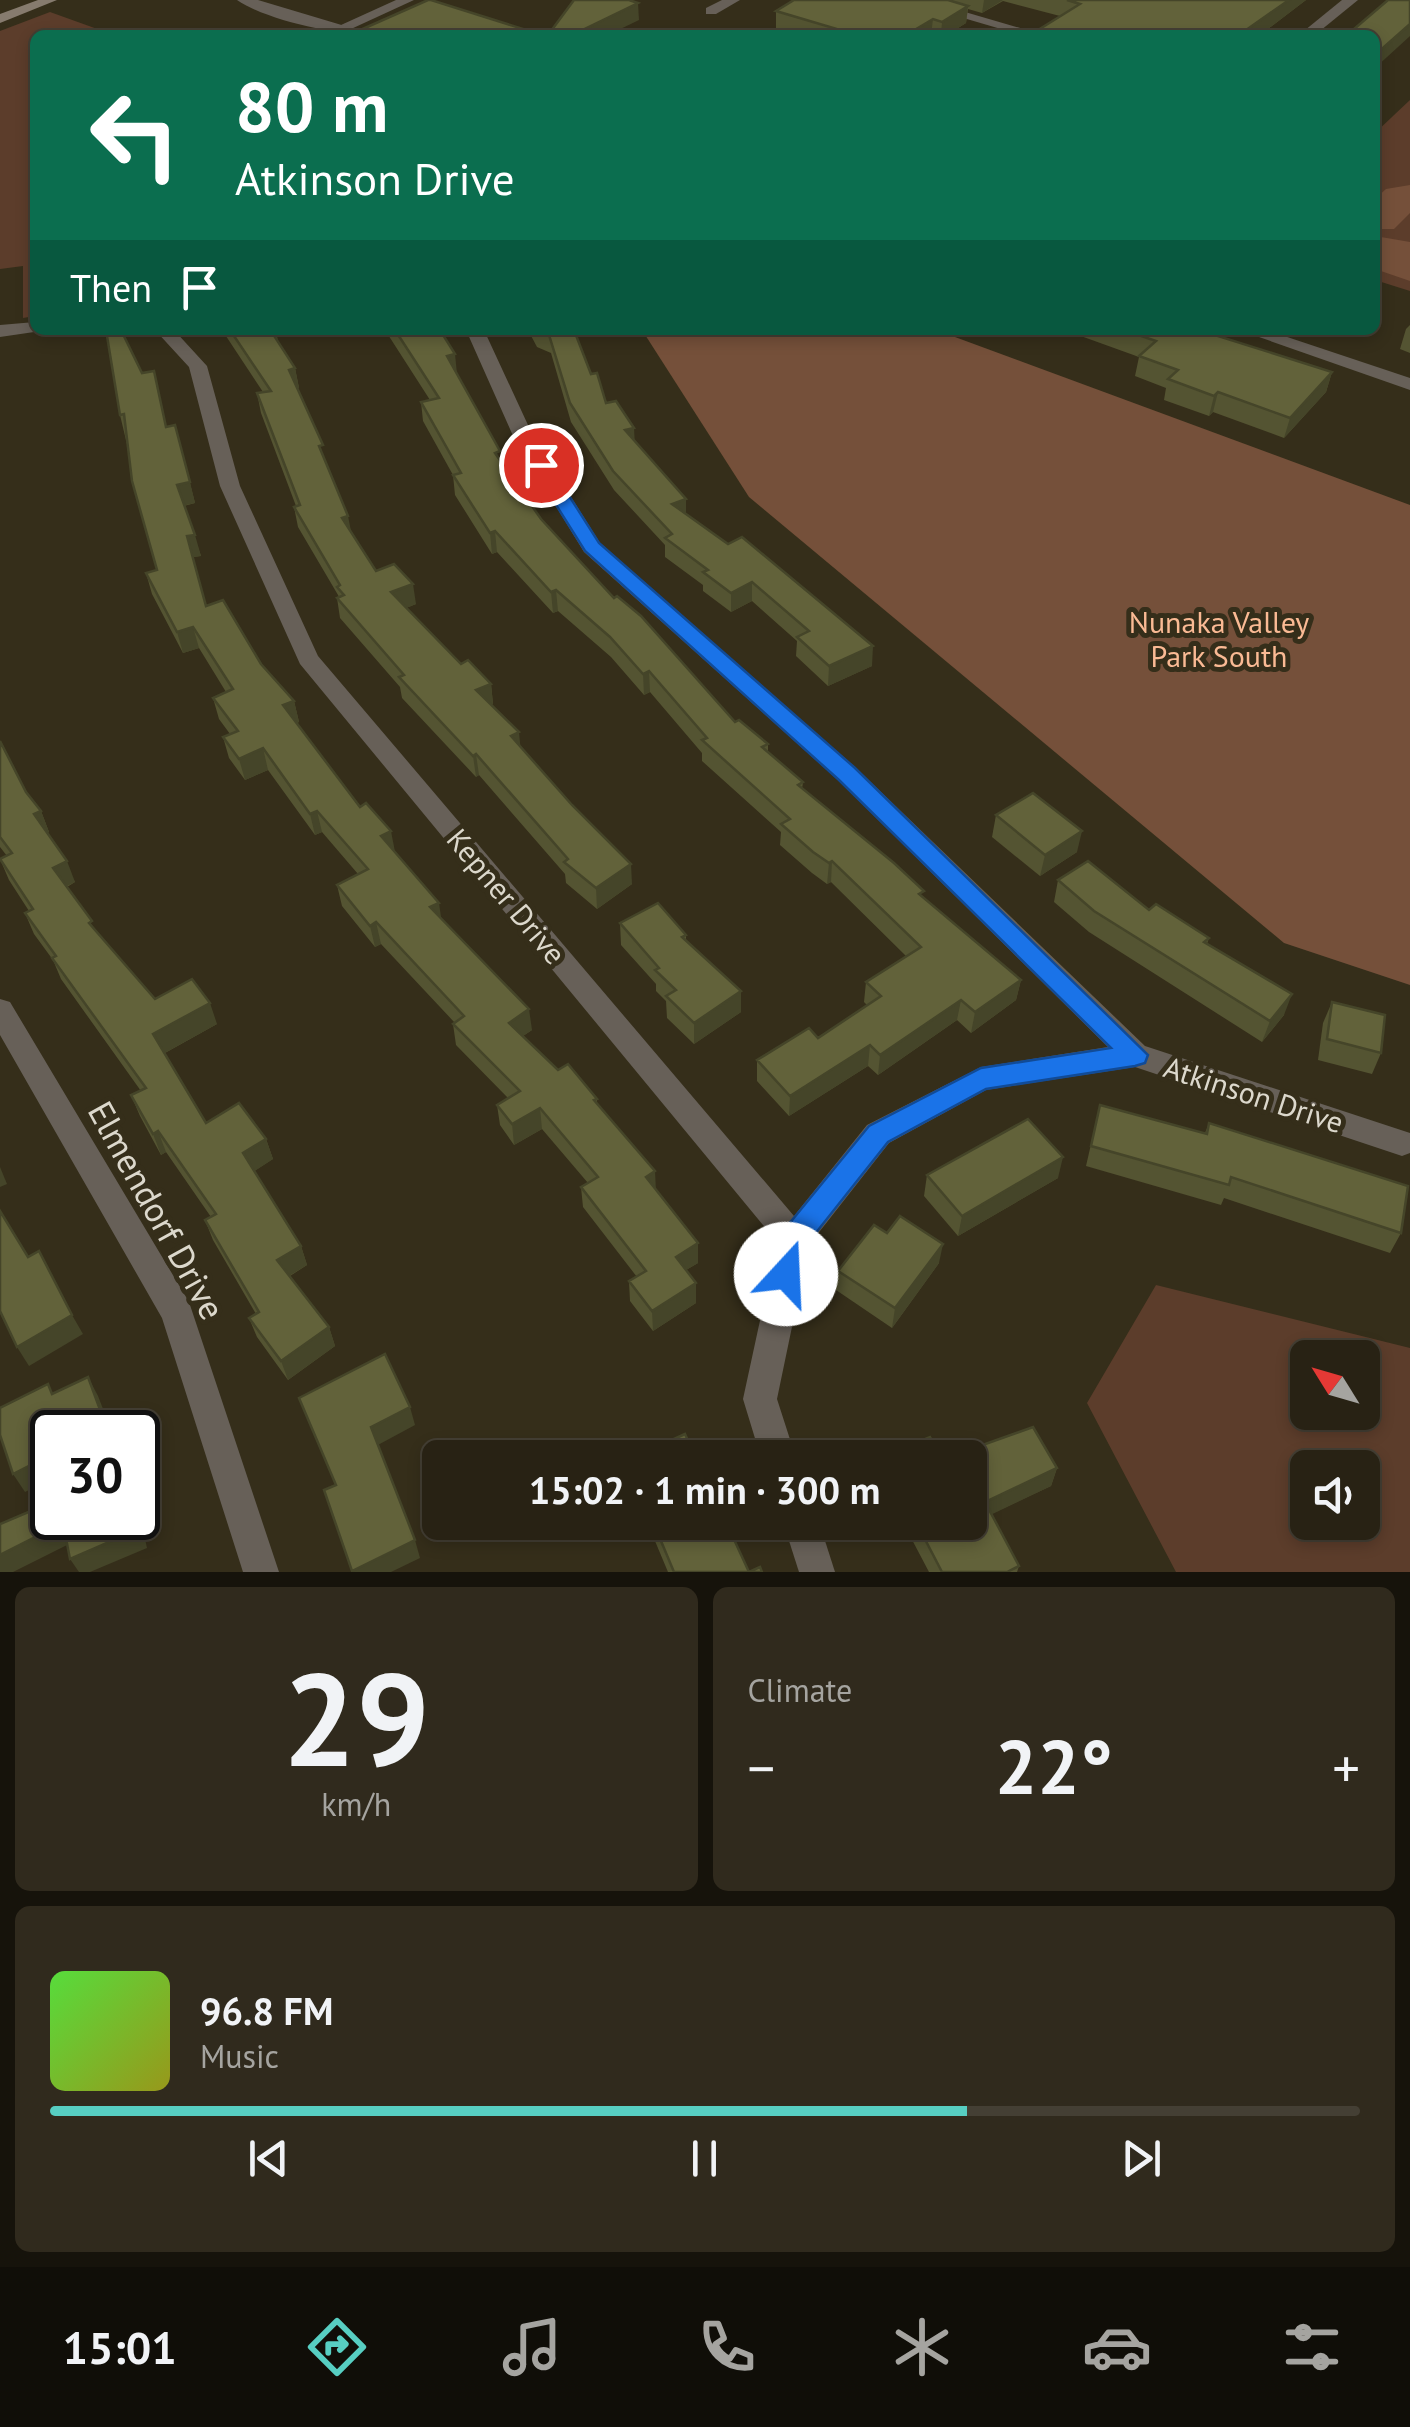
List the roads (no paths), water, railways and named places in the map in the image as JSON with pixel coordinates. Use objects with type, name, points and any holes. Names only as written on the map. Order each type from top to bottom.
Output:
[{"type":"main road","points":[[2,13],[10,0]]},
{"type":"main road","points":[[2,13],[50,0]]},
{"type":"street","points":[[244,0],[310,22],[353,30]]},
{"type":"street","points":[[280,0],[324,14],[344,27]]},
{"type":"street","points":[[337,30],[407,0]]},
{"type":"street","points":[[712,11],[733,0]]},
{"type":"street","points":[[909,0],[997,30]]},
{"type":"street","points":[[1312,30],[1351,0]]},
{"type":"street","points":[[0,331],[30,328]]},
{"type":"street","name":"Kepner Drive","points":[[169,335],[198,366],[230,486],[308,659],[794,1239]]},
{"type":"street","name":"Atkinson Drive","points":[[476,335],[524,438],[592,547],[847,774],[1135,1055],[1402,1142]]},
{"type":"street","points":[[1263,335],[1410,384]]},
{"type":"street","name":"Elmendorf Drive","points":[[0,1010],[177,1312],[261,1572]]},
{"type":"street","points":[[773,1440],[760,1399],[794,1239],[878,1134],[981,1079],[1135,1055]]},
{"type":"street","points":[[807,1540],[817,1572]]},
{"type":"park label","name":"Nunaka Valley Park South","points":[[1219,638]]}]
